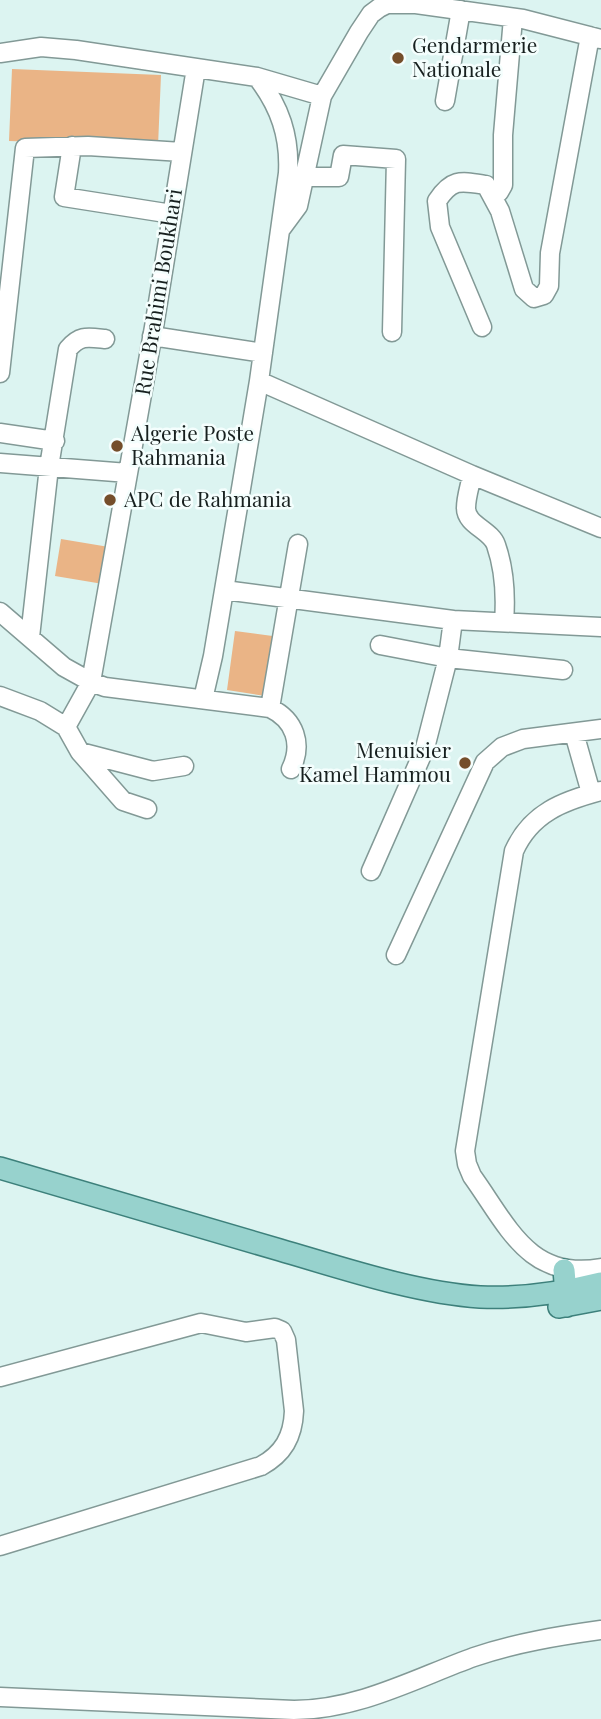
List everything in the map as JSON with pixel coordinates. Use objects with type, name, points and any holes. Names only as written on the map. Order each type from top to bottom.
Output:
[{"type":"main road","points":[[0,1168],[401,1283],[481,1297],[601,1299]]},
{"type":"main road","points":[[0,1181],[386,1291],[468,1307],[528,1310],[566,1299],[601,1283]]},
{"type":"main road","points":[[564,1270],[566,1299]]},
{"type":"street","points":[[281,230],[298,206],[322,96],[371,13],[379,8],[387,4],[416,4],[460,10],[513,18],[595,38],[550,253],[549,286],[544,295],[534,298],[524,289],[500,211],[486,185],[462,181],[447,187],[437,201],[440,227],[482,327]]},
{"type":"street","points":[[445,101],[460,10]]},
{"type":"street","points":[[492,197],[503,185],[503,135],[513,18]]},
{"type":"street","points":[[0,53],[23,48],[59,48],[257,78],[322,96]]},
{"type":"street","name":"Rue Brahimi Boukhari","points":[[66,727],[91,682],[196,68]]},
{"type":"street","points":[[203,699],[259,382],[288,173],[285,129],[275,102],[257,78]]},
{"type":"street","points":[[72,146],[64,197],[172,214]]},
{"type":"street","points":[[0,373],[25,148],[72,146],[182,152]]},
{"type":"street","points":[[304,177],[339,177],[343,155],[396,159],[392,332]]},
{"type":"street","points":[[152,336],[263,353]]},
{"type":"street","points":[[30,638],[49,467],[68,349],[76,340],[86,337],[105,339]]},
{"type":"street","points":[[259,382],[601,528]]},
{"type":"street","points":[[0,433],[55,441]]},
{"type":"street","points":[[0,463],[128,473]]},
{"type":"street","points":[[472,475],[466,510],[471,520],[489,534],[496,546],[506,588],[504,622]]},
{"type":"street","points":[[270,708],[298,544]]},
{"type":"street","points":[[224,590],[453,620],[601,627]]},
{"type":"street","points":[[0,612],[64,667],[91,682],[120,690],[270,708],[290,723],[296,737],[297,754],[291,769]]},
{"type":"street","points":[[371,871],[425,748],[448,658],[453,620]]},
{"type":"street","points":[[380,645],[448,658],[563,670]]},
{"type":"street","points":[[0,696],[40,711],[66,727],[80,752],[123,802],[147,809]]},
{"type":"street","points":[[396,955],[485,762],[512,742],[601,729]]},
{"type":"street","points":[[574,733],[596,792],[561,803],[541,814],[524,831],[514,851],[465,1151],[472,1177],[520,1244],[540,1261],[564,1270],[601,1268]]},
{"type":"street","points":[[80,752],[153,771],[184,766]]},
{"type":"street","points":[[0,1377],[201,1323],[246,1332],[275,1328],[282,1331],[286,1340],[294,1411],[291,1434],[286,1444],[271,1461],[261,1466],[0,1546]]},
{"type":"street","points":[[0,1697],[341,1713],[369,1698],[478,1656],[547,1638],[601,1630]]},
{"type":"shaded area","points":[[12,69],[161,75],[158,146],[9,141]]},
{"type":"shaded area","points":[[61,539],[109,547],[103,584],[55,576]]},
{"type":"shaded area","points":[[235,631],[280,637],[271,697],[227,690]]},
{"type":"place","name":"Gendarmerie Nationale","points":[[398,58]]},
{"type":"place","name":"Algerie Poste Rahmania","points":[[117,446]]},
{"type":"place","name":"APC de Rahmania","points":[[110,500]]},
{"type":"place","name":"Menuisier Kamel Hammou","points":[[465,763]]}]
